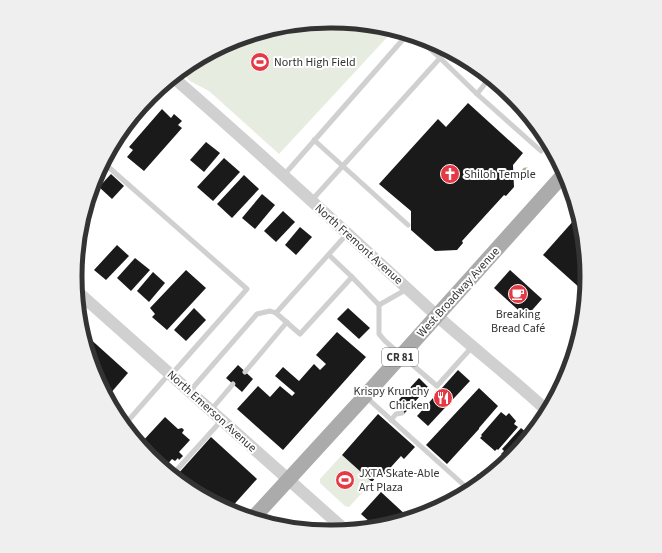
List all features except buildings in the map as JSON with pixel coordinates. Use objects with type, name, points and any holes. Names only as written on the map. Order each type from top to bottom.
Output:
[{"type":"main road","name":"West Broadway Avenue","points":[[257,514],[365,396],[560,179]]},
{"type":"street","name":"North Fremont Avenue","points":[[177,82],[208,107],[472,347],[516,382],[543,407]]},
{"type":"street","name":"North Emerson Avenue","points":[[84,297],[212,410],[337,525]]},
{"type":"lane","points":[[283,176],[404,39]]},
{"type":"lane","points":[[431,49],[477,94],[541,151]]},
{"type":"lane","points":[[312,201],[440,58]]},
{"type":"lane","points":[[477,94],[486,82]]},
{"type":"lane","points":[[314,140],[408,225]]},
{"type":"lane","points":[[108,167],[247,289],[128,421]]},
{"type":"lane","points":[[276,313],[347,233]]},
{"type":"lane","points":[[328,254],[379,305],[379,334],[384,342],[437,386],[472,347]]},
{"type":"lane","points":[[190,391],[257,314],[270,311],[276,313],[300,334],[352,278]]},
{"type":"lane","points":[[379,305],[408,289]]},
{"type":"lane","points":[[245,372],[287,322]]},
{"type":"lane","points":[[421,380],[428,378]]},
{"type":"lane","points":[[427,385],[428,378]]},
{"type":"lane","points":[[212,410],[233,384]]},
{"type":"lane","points":[[365,396],[464,486]]},
{"type":"lane","points":[[391,420],[396,414],[396,407]]},
{"type":"lane","points":[[396,414],[402,413]]},
{"type":"lane","points":[[176,471],[222,420]]},
{"type":"shaded area","points":[[331,28],[363,30],[389,35],[279,154],[209,91],[190,81],[185,76],[207,61],[236,47],[267,36],[299,30]]},
{"type":"shaded area","name":"JXTA Skate-Able Art Plaza","points":[[342,455],[372,482],[349,507],[345,506],[320,483],[320,479]]},
{"type":"place","name":"North High Field","points":[[260,62]]},
{"type":"place","name":"Shiloh Temple","points":[[450,174]]},
{"type":"place","name":"Breaking Bread Café","points":[[518,294]]},
{"type":"place","name":"Krispy Krunchy Chicken","points":[[443,398]]},
{"type":"place","name":"JXTA Skate-Able Art Plaza","points":[[345,480]]}]
